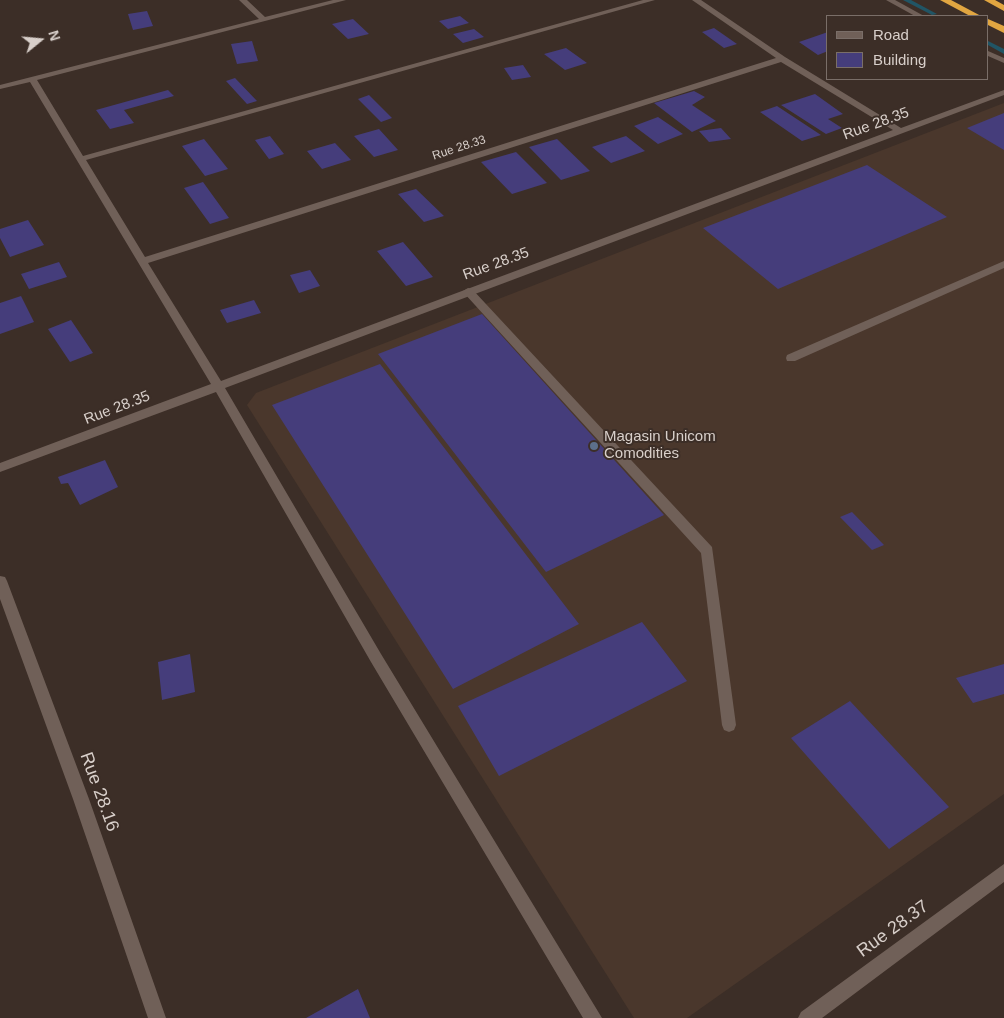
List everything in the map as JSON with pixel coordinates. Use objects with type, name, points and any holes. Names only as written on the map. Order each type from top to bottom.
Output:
[{"type":"highway","points":[[944,0],[975,15]]},
{"type":"highway","points":[[988,0],[1004,8]]},
{"type":"highway","points":[[989,22],[1004,30]]},
{"type":"street","points":[[243,0],[264,20]]},
{"type":"street","points":[[0,87],[342,0]]},
{"type":"street","points":[[81,159],[652,0]]},
{"type":"street","points":[[696,0],[782,59],[900,131]]},
{"type":"street","points":[[890,0],[918,15]]},
{"type":"street","points":[[989,54],[1004,61]]},
{"type":"street","name":"Rue 28.33","points":[[143,261],[782,59]]},
{"type":"street","points":[[32,79],[218,386],[376,658],[592,1018]]},
{"type":"street","name":"Rue 28.35","points":[[0,468],[468,291],[1004,92]]},
{"type":"street","points":[[791,358],[1004,264]]},
{"type":"street","points":[[468,291],[707,551],[729,725]]},
{"type":"street","name":"Rue 28.16","points":[[0,581],[81,799],[157,1018]]},
{"type":"street","name":"Rue 28.37","points":[[806,1018],[1004,872]]},
{"type":"shaded area","points":[[1004,103],[1004,794],[687,1018],[634,1018],[247,405],[256,393]]},
{"type":"building","points":[[147,11],[153,26],[133,30],[128,14]]},
{"type":"building","points":[[460,16],[469,23],[448,29],[439,21]]},
{"type":"building","points":[[353,19],[369,34],[348,39],[332,24]]},
{"type":"building","points":[[714,28],[737,44],[724,48],[702,32]]},
{"type":"building","points":[[474,29],[484,37],[463,43],[453,34]]},
{"type":"building","points":[[826,33],[826,52],[818,55],[799,42]]},
{"type":"building","points":[[252,41],[258,61],[237,64],[231,44]]},
{"type":"building","points":[[566,48],[587,63],[565,70],[544,54]]},
{"type":"building","points":[[523,65],[531,77],[512,80],[504,68]]},
{"type":"building","points":[[235,78],[257,101],[247,104],[226,81]]},
{"type":"building","points":[[168,90],[174,96],[124,110],[134,123],[110,129],[96,110]]},
{"type":"building","points":[[694,91],[705,97],[692,105],[716,121],[692,132],[654,103]]},
{"type":"building","points":[[815,94],[843,114],[828,119],[842,128],[826,134],[781,105]]},
{"type":"building","points":[[369,95],[392,118],[381,122],[358,99]]},
{"type":"building","points":[[777,106],[821,135],[802,141],[760,112]]},
{"type":"building","points":[[1004,113],[1004,150],[967,128]]},
{"type":"building","points":[[658,117],[683,134],[658,144],[634,126]]},
{"type":"building","points":[[721,128],[731,139],[709,142],[699,131]]},
{"type":"building","points":[[379,129],[398,150],[374,157],[354,136]]},
{"type":"building","points":[[270,136],[284,154],[269,159],[255,140]]},
{"type":"building","points":[[626,136],[645,151],[611,163],[592,147]]},
{"type":"building","points":[[204,139],[228,169],[205,176],[182,146]]},
{"type":"building","points":[[557,139],[590,171],[561,180],[529,147]]},
{"type":"building","points":[[335,143],[351,160],[322,169],[307,151]]},
{"type":"building","points":[[516,152],[547,183],[512,194],[481,162]]},
{"type":"building","points":[[867,165],[947,217],[778,289],[703,228]]},
{"type":"building","points":[[203,182],[229,218],[210,224],[184,188]]},
{"type":"building","points":[[416,189],[444,216],[424,222],[398,194]]},
{"type":"building","points":[[28,220],[44,245],[10,257],[0,238],[0,229]]},
{"type":"building","points":[[403,242],[433,277],[406,286],[377,251]]},
{"type":"building","points":[[59,262],[67,277],[29,289],[21,274]]},
{"type":"building","points":[[310,270],[320,286],[299,293],[290,275]]},
{"type":"building","points":[[21,296],[34,322],[0,334],[0,303]]},
{"type":"building","points":[[254,300],[261,313],[227,323],[220,310]]},
{"type":"building","points":[[482,314],[664,515],[546,572],[378,354]]},
{"type":"building","points":[[71,320],[93,353],[70,362],[48,329]]},
{"type":"building","points":[[380,364],[579,624],[453,689],[272,405]]},
{"type":"building","points":[[105,460],[118,487],[80,505],[68,483],[61,484],[58,477]]},
{"type":"building","points":[[852,512],[884,545],[872,550],[840,517]]},
{"type":"building","points":[[642,622],[687,681],[499,776],[458,706]]},
{"type":"building","points":[[190,654],[195,692],[162,700],[158,662]]},
{"type":"building","points":[[1004,664],[1004,694],[973,703],[956,678]]},
{"type":"building","points":[[850,701],[949,807],[889,849],[791,738]]},
{"type":"building","points":[[358,989],[370,1018],[306,1018]]},
{"type":"waterway","points":[[906,0],[934,14]]},
{"type":"waterway","points":[[989,44],[1004,52]]},
{"type":"place","name":"Magasin Unicom Comodities","points":[[594,446]]}]
